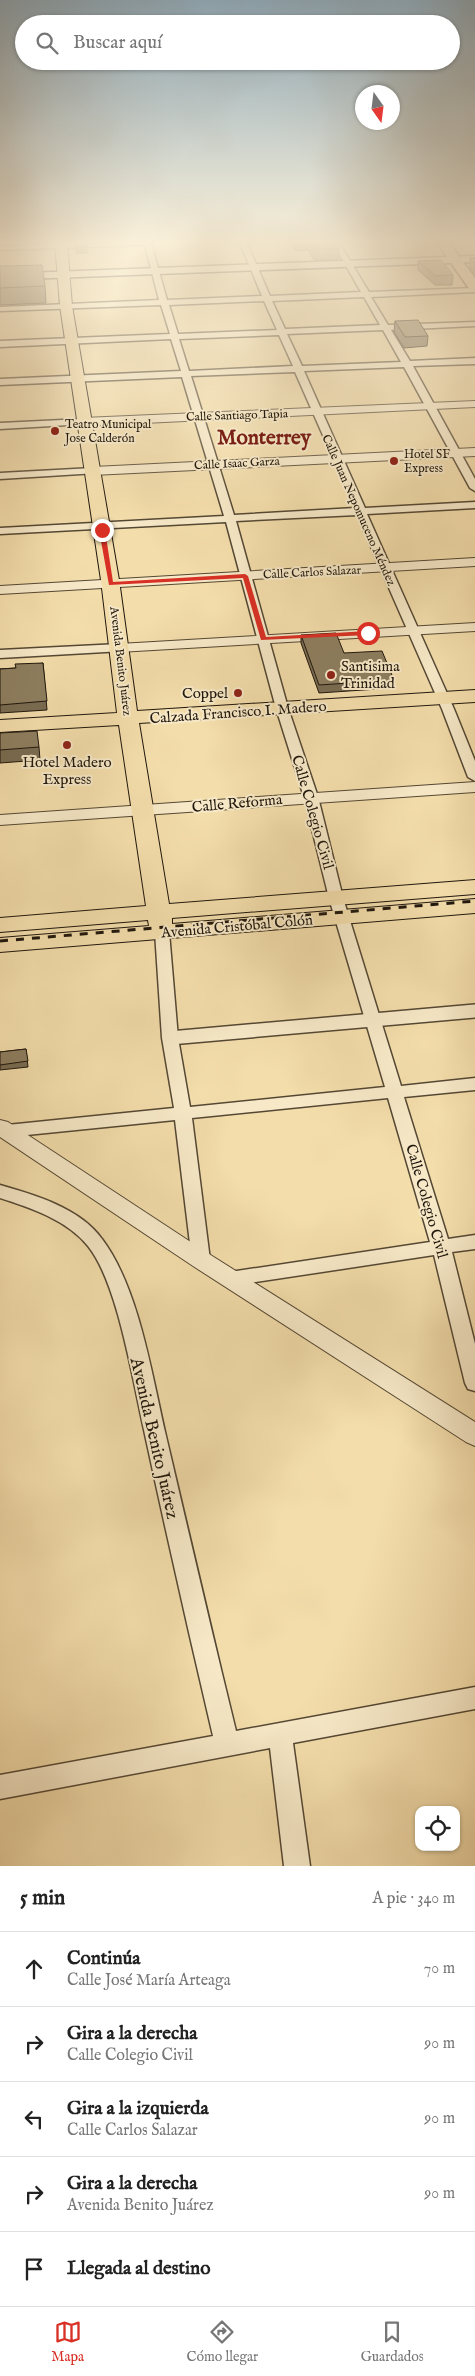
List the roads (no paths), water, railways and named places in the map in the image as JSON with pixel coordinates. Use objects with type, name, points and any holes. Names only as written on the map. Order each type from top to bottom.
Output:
[{"type":"main road","name":"Avenida Benito Juárez","points":[[70,330],[111,584],[129,725],[161,922]]},
{"type":"main road","name":"Calzada Francisco I. Madero","points":[[445,704],[475,696]]},
{"type":"main road","name":"Calzada Francisco I. Madero","points":[[0,738],[129,725],[284,714],[445,704],[475,708]]},
{"type":"main road","name":"Calzada Francisco I. Madero","points":[[0,726],[129,725]]},
{"type":"main road","name":"Avenida Cristóbal Colón","points":[[339,908],[475,887]]},
{"type":"main road","name":"Avenida Cristóbal Colón","points":[[0,925],[161,922],[339,908],[475,906]]},
{"type":"main road","name":"Avenida Cristóbal Colón","points":[[0,945],[161,922]]},
{"type":"street","name":"Calle Colegio Civil","points":[[173,330],[230,518],[284,714],[311,797],[339,908],[441,1247],[475,1383]]},
{"type":"street","points":[[0,344],[331,330]]},
{"type":"street","points":[[386,330],[475,488]]},
{"type":"street","name":"Calle Juan Nepomuceno Méndez","points":[[282,332],[413,630],[475,777]]},
{"type":"street","points":[[0,382],[475,361]]},
{"type":"street","name":"Calle Santiago Tapia","points":[[0,426],[475,404]]},
{"type":"street","name":"Calle Isaac Garza","points":[[0,476],[475,452]]},
{"type":"street","points":[[0,531],[475,506]]},
{"type":"street","name":"Calle Carlos Salazar","points":[[0,590],[475,562]]},
{"type":"street","points":[[0,654],[475,626]]},
{"type":"street","name":"Calle Reforma","points":[[0,820],[475,787]]},
{"type":"street","points":[[161,922],[170,1038],[183,1113],[201,1260]]},
{"type":"street","points":[[170,1038],[475,1011]]},
{"type":"street","points":[[4,1129],[475,1084]]},
{"type":"street","points":[[4,1129],[230,1279],[475,1435]]},
{"type":"street","name":"Avenida Benito Juárez","points":[[0,1191],[38,1204],[77,1226],[96,1242],[109,1266],[118,1288],[137,1358],[227,1745]]},
{"type":"street","points":[[230,1279],[475,1242]]},
{"type":"street","points":[[0,1787],[475,1698]]},
{"type":"street","points":[[280,1735],[297,1866]]},
{"type":"railway","points":[[0,941],[475,901]]},
{"type":"place","name":"Teatro Municipal Jose Calderón","points":[[55,431]]},
{"type":"place","name":"Hotel SF Express","points":[[394,461]]},
{"type":"place","name":"Santisima Trinidad","points":[[331,675]]},
{"type":"place","name":"Coppel","points":[[238,693]]},
{"type":"place","name":"Hotel Madero Express","points":[[67,745]]},
{"type":"district","name":"Monterrey","points":[[264,437]]}]
